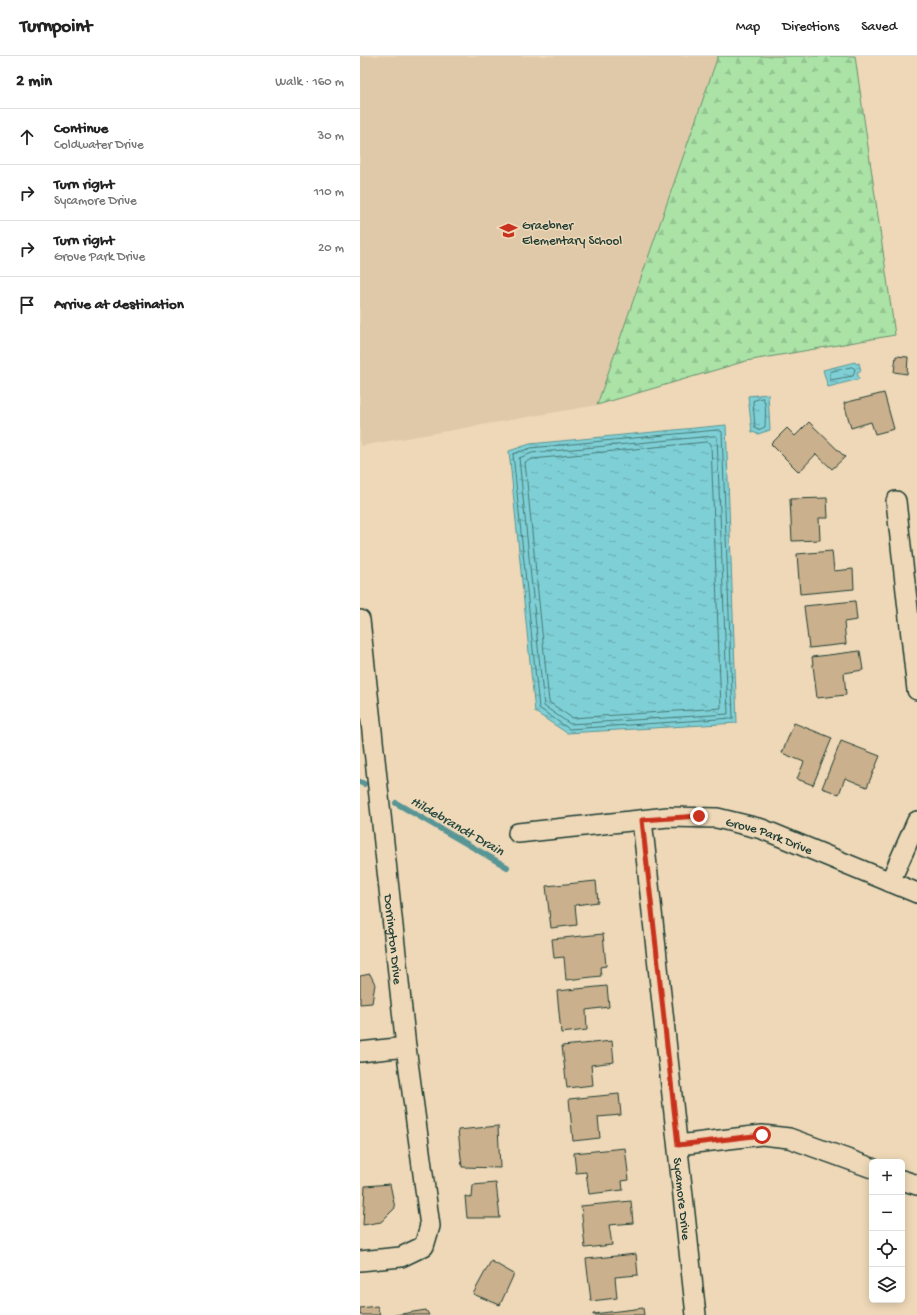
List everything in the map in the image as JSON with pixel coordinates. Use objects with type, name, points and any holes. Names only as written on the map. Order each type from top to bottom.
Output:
[{"type":"street","points":[[896,501],[917,690]]},
{"type":"street","name":"Dorrington Drive","points":[[360,620],[406,1047],[430,1226],[424,1246],[401,1257],[360,1261]]},
{"type":"street","name":"Grove Park Drive","points":[[518,833],[642,820],[699,816],[729,820],[762,829],[917,893]]},
{"type":"street","name":"Sycamore Drive","points":[[642,820],[696,1315]]},
{"type":"street","points":[[890,882],[917,820]]},
{"type":"street","points":[[360,1052],[406,1047]]},
{"type":"street","points":[[678,1145],[762,1135],[789,1138],[869,1167]]},
{"type":"street","points":[[905,1181],[917,1185]]},
{"type":"shaded area","name":"Graebner Elementary School","points":[[360,56],[718,56],[597,405],[360,446]]},
{"type":"green space","points":[[718,56],[855,56],[895,335],[746,361],[597,405]]},
{"type":"water","points":[[855,362],[856,364],[859,363],[861,371],[857,372],[859,379],[828,387],[823,370]]},
{"type":"water","points":[[768,394],[770,430],[758,434],[752,432],[748,396]]},
{"type":"water","points":[[726,425],[737,723],[567,733],[535,712],[509,451],[530,444]]},
{"type":"building","points":[[896,356],[908,357],[907,374],[894,372]]},
{"type":"building","points":[[884,393],[894,429],[875,434],[871,422],[851,428],[844,403]]},
{"type":"building","points":[[809,422],[845,457],[832,469],[816,454],[799,472],[771,444],[787,428],[795,436]]},
{"type":"building","points":[[827,498],[828,518],[819,518],[820,540],[792,541],[790,499]]},
{"type":"building","points":[[832,551],[834,571],[853,569],[854,589],[800,594],[797,554]]},
{"type":"building","points":[[855,601],[857,620],[844,622],[846,644],[809,648],[804,606]]},
{"type":"building","points":[[860,651],[863,670],[844,673],[846,695],[817,698],[812,657]]},
{"type":"building","points":[[794,723],[832,738],[813,785],[797,779],[804,762],[782,753]]},
{"type":"building","points":[[841,741],[880,756],[867,787],[845,778],[839,794],[822,788]]},
{"type":"building","points":[[596,881],[598,902],[575,905],[577,925],[551,928],[546,886]]},
{"type":"building","points":[[603,934],[606,966],[600,967],[601,976],[566,980],[564,957],[554,958],[552,939]]},
{"type":"building","points":[[370,974],[375,984],[372,1003],[360,1004],[360,976]]},
{"type":"building","points":[[607,986],[609,1007],[586,1010],[587,1030],[561,1033],[557,991]]},
{"type":"building","points":[[612,1041],[614,1062],[591,1065],[593,1085],[567,1088],[562,1046]]},
{"type":"building","points":[[619,1094],[621,1115],[598,1117],[600,1138],[573,1141],[569,1099]]},
{"type":"building","points":[[498,1126],[500,1168],[462,1167],[458,1130]]},
{"type":"building","points":[[625,1148],[629,1180],[622,1181],[623,1190],[589,1194],[586,1172],[576,1173],[574,1153]]},
{"type":"building","points":[[496,1183],[500,1218],[467,1218],[465,1196],[472,1198],[473,1185]]},
{"type":"building","points":[[390,1184],[395,1208],[381,1222],[363,1225],[365,1186]]},
{"type":"building","points":[[631,1201],[633,1223],[609,1225],[612,1245],[585,1248],[581,1206]]},
{"type":"building","points":[[636,1254],[638,1275],[615,1277],[617,1298],[591,1301],[586,1259]]},
{"type":"building","points":[[491,1261],[514,1274],[500,1305],[473,1294]]},
{"type":"building","points":[[377,1306],[380,1315],[360,1315],[360,1308]]},
{"type":"building","points":[[643,1308],[644,1315],[593,1315],[593,1314]]},
{"type":"building","points":[[426,1310],[429,1315],[395,1315]]},
{"type":"waterway","name":"Hildebrandt Drain","points":[[360,782],[364,784]]},
{"type":"waterway","name":"Hildebrandt Drain","points":[[396,803],[507,867]]},
{"type":"place","name":"Graebner Elementary School","points":[[509,231]]},
{"type":"route","points":[[699,816],[642,820],[678,1145],[762,1135]]}]
